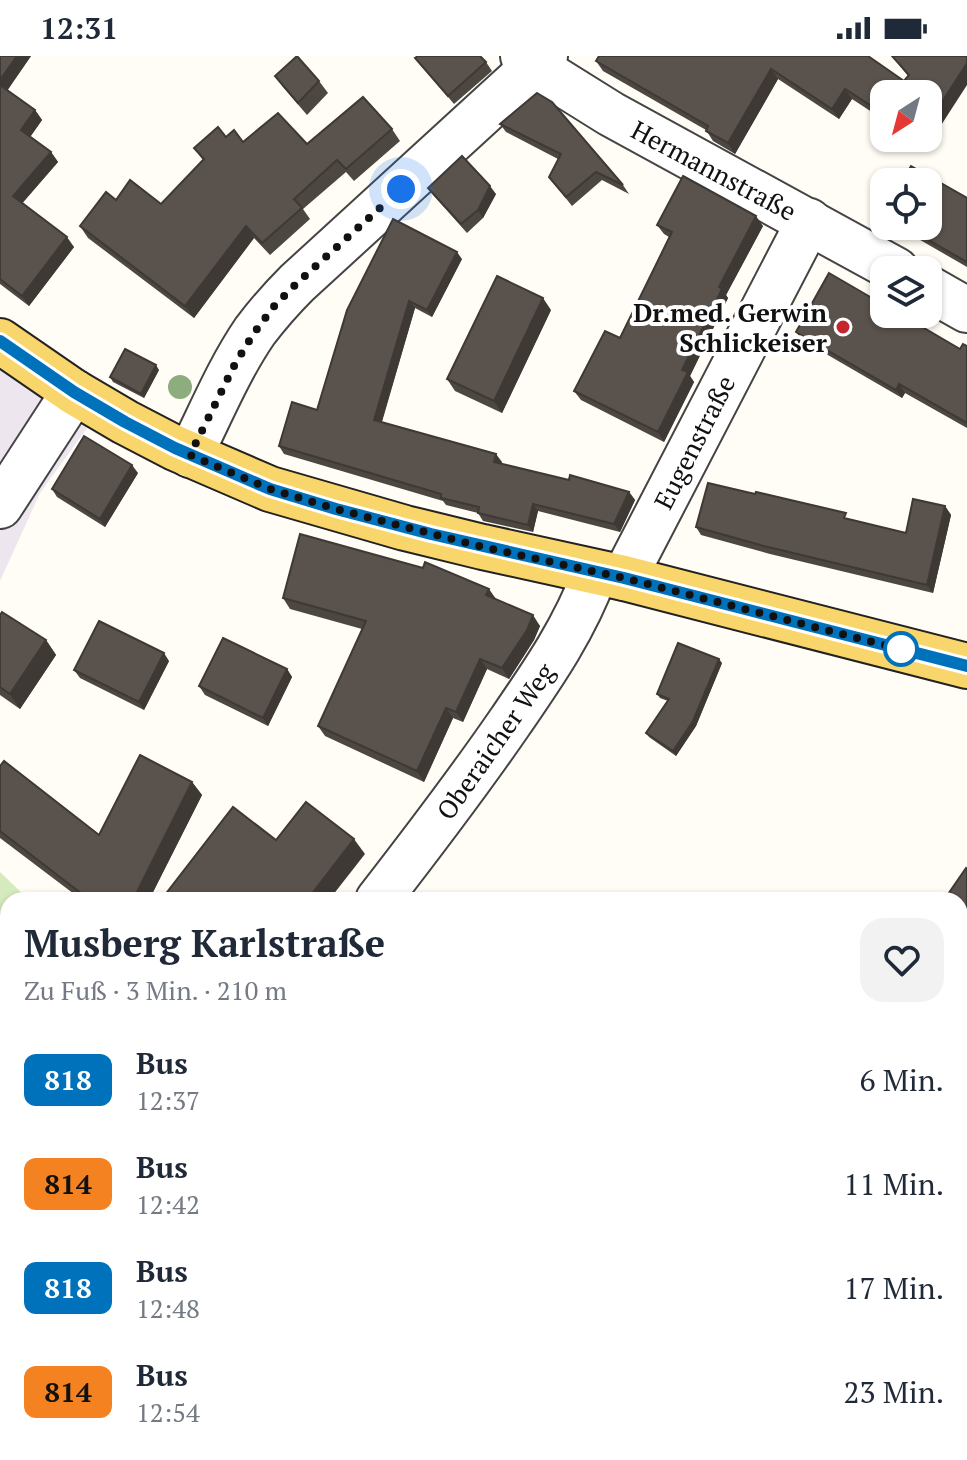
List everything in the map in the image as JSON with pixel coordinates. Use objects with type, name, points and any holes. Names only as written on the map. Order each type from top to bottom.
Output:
[{"type":"main road","points":[[0,341],[74,392],[125,422],[190,455],[270,489],[483,547],[610,575],[967,666]]},
{"type":"street","name":"Hermannstraße","points":[[534,59],[611,114],[871,256]]},
{"type":"street","points":[[190,455],[235,364],[275,305],[534,59]]},
{"type":"street","name":"Eugenstraße","points":[[610,575],[809,221]]},
{"type":"street","points":[[942,296],[967,310]]},
{"type":"street","points":[[0,506],[74,392]]},
{"type":"street","name":"Oberaicher Weg","points":[[384,892],[481,764],[610,575]]},
{"type":"shaded area","points":[[0,360],[90,424],[40,493],[0,581]]},
{"type":"green space","points":[[0,872],[21,892],[0,892]]},
{"type":"building","points":[[0,56],[17,56],[0,80]]},
{"type":"building","points":[[297,56],[319,81],[298,103],[275,76]]},
{"type":"building","points":[[480,56],[486,62],[448,96],[415,58]]},
{"type":"building","points":[[599,56],[868,56],[903,80],[870,80],[870,105],[845,89],[832,109],[771,69],[728,143],[706,131],[708,126],[596,61]]},
{"type":"building","points":[[892,56],[967,56],[967,63],[942,102],[942,80],[905,80],[909,75]]},
{"type":"building","points":[[0,85],[35,110],[21,130],[51,152],[13,196],[67,237],[22,296],[0,279]]},
{"type":"building","points":[[537,93],[552,102],[623,185],[596,172],[566,197],[549,177],[561,154],[500,124]]},
{"type":"building","points":[[363,97],[392,129],[346,169],[337,160],[294,199],[302,208],[262,243],[246,226],[185,306],[80,226],[106,192],[116,200],[130,180],[161,204],[204,159],[194,148],[218,127],[226,137],[234,130],[243,142],[278,113],[307,144]]},
{"type":"building","points":[[462,156],[490,186],[478,210],[461,224],[428,188]]},
{"type":"building","points":[[683,176],[756,216],[719,287],[722,289],[682,370],[688,372],[658,432],[574,391],[605,331],[620,338],[672,232],[657,225]]},
{"type":"building","points":[[942,184],[967,198],[967,262],[928,240],[942,240]]},
{"type":"building","points":[[393,219],[457,252],[427,310],[409,301],[374,420],[496,454],[494,462],[569,480],[570,475],[629,492],[614,524],[533,504],[528,525],[478,513],[479,507],[441,498],[441,494],[279,446],[292,402],[317,410],[347,310]]},
{"type":"building","points":[[829,273],[870,297],[870,328],[924,328],[960,349],[963,344],[967,346],[967,423],[899,384],[896,390],[796,332]]},
{"type":"building","points":[[497,276],[543,298],[494,401],[447,379]]},
{"type":"building","points":[[125,349],[156,365],[141,394],[110,377]]},
{"type":"building","points":[[84,436],[132,465],[100,519],[52,489]]},
{"type":"building","points":[[708,483],[846,513],[844,518],[906,533],[913,499],[945,506],[927,585],[696,527]]},
{"type":"building","points":[[300,534],[423,568],[425,562],[489,589],[486,595],[533,615],[502,668],[480,659],[456,712],[446,708],[417,771],[318,726],[366,621],[283,598]]},
{"type":"building","points":[[2,612],[46,640],[10,694],[0,687]]},
{"type":"building","points":[[99,621],[164,653],[139,702],[74,670]]},
{"type":"building","points":[[223,638],[287,669],[263,718],[199,686]]},
{"type":"building","points":[[678,643],[719,659],[693,721],[673,751],[646,733],[669,699],[657,694]]},
{"type":"building","points":[[140,755],[192,782],[137,892],[80,892],[0,831],[0,766],[4,761],[99,835]]},
{"type":"building","points":[[306,802],[354,839],[313,892],[167,892],[233,807],[276,840]]},
{"type":"building","points":[[966,868],[967,892],[950,892]]},
{"type":"bus line","name":"818","points":[[0,341],[74,392],[125,422],[175,448],[270,489],[431,534],[624,578],[967,666]]},
{"type":"place","name":"Dr.med. Gerwin Schlickeiser","points":[[843,327]]},
{"type":"route","points":[[401,189],[275,305],[235,364],[190,455],[270,489],[405,528],[624,578],[908,651],[901,649]]}]
